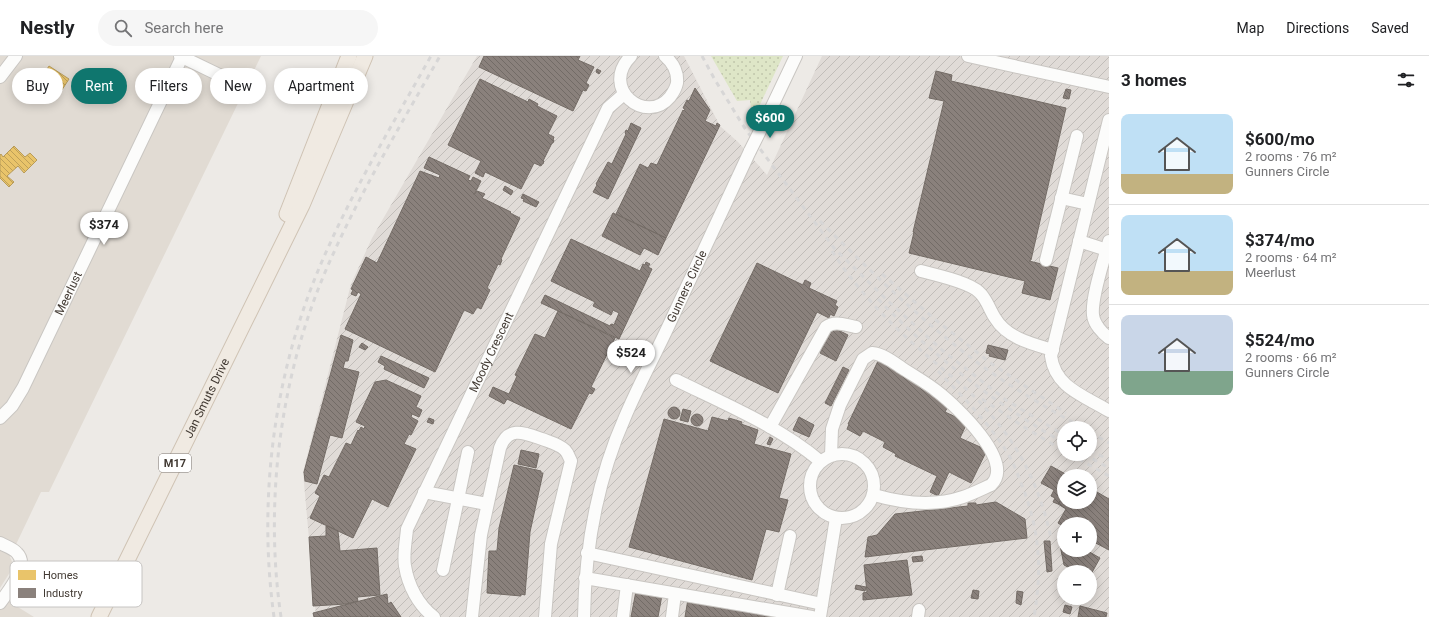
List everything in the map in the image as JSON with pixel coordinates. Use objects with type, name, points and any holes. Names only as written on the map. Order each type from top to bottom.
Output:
[{"type":"main road","name":"Jan Smuts Drive","points":[[251,308],[349,56]]},
{"type":"main road","name":"Jan Smuts Drive","points":[[128,561],[302,205],[366,56]]},
{"type":"main road","name":"Jan Smuts Drive","points":[[99,617],[104,607]]},
{"type":"street","points":[[0,77],[16,56]]},
{"type":"street","points":[[632,56],[624,64],[620,74],[621,85],[624,94],[629,100],[640,106],[648,107],[659,105],[667,101],[674,92],[677,84],[677,74],[673,64],[666,56]]},
{"type":"street","name":"Gunners Circle","points":[[584,617],[587,553],[593,520],[611,453],[624,418],[796,56]]},
{"type":"street","points":[[968,56],[1109,87]]},
{"type":"street","points":[[181,57],[210,71]]},
{"type":"street","name":"Meerlust","points":[[0,418],[12,406],[23,388],[181,57]]},
{"type":"street","name":"Moody Crescent","points":[[434,617],[428,613],[418,600],[410,584],[405,566],[407,529],[608,108],[624,94]]},
{"type":"street","points":[[1109,120],[1104,161],[1088,204],[1051,356],[1052,366],[1066,385],[1109,411]]},
{"type":"street","points":[[1046,260],[1077,136]]},
{"type":"street","points":[[1062,198],[1088,204]]},
{"type":"street","points":[[1079,241],[1108,246],[1094,304],[1093,316],[1097,326],[1109,338]]},
{"type":"street","points":[[921,271],[969,285],[984,297],[998,323],[1005,330],[1028,343],[1053,350]]},
{"type":"street","points":[[770,427],[826,327],[831,323],[837,323],[856,327]]},
{"type":"street","points":[[826,458],[832,429],[840,404],[863,359],[872,353],[876,353],[924,381],[943,396],[966,418],[995,456],[998,470],[995,482],[963,497],[930,503],[896,500],[874,495]]},
{"type":"street","points":[[676,380],[770,427],[826,458]]},
{"type":"street","points":[[472,617],[481,535],[487,504],[500,448],[503,440],[514,432],[523,432],[558,445],[564,449],[570,461],[551,544],[545,617]]},
{"type":"street","points":[[443,570],[468,452]]},
{"type":"street","points":[[843,453],[854,456],[865,462],[872,472],[875,483],[874,495],[868,506],[859,514],[848,518],[836,518],[825,514],[816,505],[811,494],[810,482],[813,471],[826,458],[843,453]]},
{"type":"street","points":[[424,492],[487,504]]},
{"type":"street","points":[[820,617],[836,518]]},
{"type":"street","points":[[777,595],[790,536]]},
{"type":"street","points":[[0,543],[17,553],[21,561]]},
{"type":"street","points":[[587,553],[822,604]]},
{"type":"street","points":[[585,578],[812,617]]},
{"type":"street","points":[[623,617],[626,585]]},
{"type":"street","points":[[0,603],[10,588]]},
{"type":"street","points":[[672,617],[675,594]]},
{"type":"shaded area","points":[[0,56],[261,56],[255,68],[210,68],[210,104],[238,104],[49,492],[41,492],[10,557],[12,561],[10,561],[10,572],[0,588]]},
{"type":"shaded area","points":[[477,56],[684,56],[720,126],[738,142],[767,175],[822,56],[1109,56],[1109,617],[316,617],[303,472],[351,284],[372,238]]},
{"type":"shaded area","points":[[0,596],[10,602],[10,607],[18,607],[34,617],[0,617]]},
{"type":"green space","points":[[711,56],[783,56],[756,113],[751,110],[750,100],[737,101]]},
{"type":"building: Homes","points":[[63,75],[69,79],[63,88]]},
{"type":"building: Homes","points":[[14,146],[25,157],[30,153],[37,160],[24,173],[18,166],[7,176],[14,182],[9,187],[0,178],[0,155],[1,154],[3,157]]},
{"type":"building: Industry","points":[[484,56],[580,56],[578,60],[594,67],[586,83],[589,85],[586,91],[583,90],[573,111],[479,67]]},
{"type":"building: Industry","points":[[597,69],[601,71],[599,74],[596,72]]},
{"type":"building: Industry","points":[[936,71],[952,75],[951,81],[1066,108],[1031,260],[1029,261],[1058,268],[1050,300],[1022,293],[1025,281],[909,253],[944,101],[929,98]]},
{"type":"building: Industry","points":[[480,79],[528,102],[529,99],[538,104],[537,106],[557,116],[548,134],[554,137],[554,140],[543,161],[543,164],[541,166],[534,163],[521,189],[485,172],[483,177],[475,173],[481,161],[448,145]]},
{"type":"building: Industry","points":[[695,88],[710,110],[705,121],[716,126],[717,123],[720,125],[666,238],[616,214],[640,164],[648,168],[651,163],[657,165],[683,110],[684,111],[685,109],[683,108],[687,100],[689,101]]},
{"type":"building: Industry","points":[[1066,89],[1071,90],[1069,99],[1063,98]]},
{"type":"building: Industry","points":[[631,123],[641,128],[608,199],[593,192],[608,162],[612,164],[626,134],[626,130],[628,131]]},
{"type":"building: Industry","points":[[429,157],[470,176],[468,180],[471,181],[473,177],[481,181],[474,195],[477,191],[485,194],[482,198],[520,218],[501,259],[500,265],[498,264],[487,288],[490,290],[481,309],[477,307],[473,314],[464,310],[435,372],[345,329],[361,294],[358,292],[356,296],[351,294],[353,290],[351,289],[366,257],[377,263],[420,171],[439,178],[440,175],[424,168]]},
{"type":"building: Industry","points":[[505,186],[513,191],[511,195],[503,190]]},
{"type":"building: Industry","points":[[523,194],[539,202],[536,207],[523,201],[524,199],[521,198]]},
{"type":"building: Industry","points":[[613,213],[666,238],[658,255],[644,248],[640,255],[602,236]]},
{"type":"building: Industry","points":[[571,239],[640,271],[643,264],[645,265],[646,262],[650,264],[648,267],[652,269],[619,339],[541,303],[545,295],[610,326],[611,324],[614,325],[619,313],[613,310],[611,315],[593,306],[595,302],[551,281]]},
{"type":"building: Industry","points":[[757,263],[803,285],[805,280],[811,283],[809,288],[837,301],[835,305],[838,307],[834,316],[830,314],[829,318],[817,312],[778,393],[710,361]]},
{"type":"building: Industry","points":[[558,311],[615,338],[591,387],[595,389],[592,394],[589,393],[571,429],[507,399],[504,404],[489,396],[493,387],[509,394],[517,376],[515,375],[535,334],[545,338]]},
{"type":"building: Industry","points":[[832,327],[848,335],[836,361],[820,353]]},
{"type":"building: Industry","points":[[341,335],[353,340],[348,361],[345,361],[343,368],[359,372],[342,438],[330,435],[317,484],[305,481],[304,472]]},
{"type":"building: Industry","points":[[362,343],[368,347],[365,350],[359,347]]},
{"type":"building: Industry","points":[[988,345],[1008,350],[1005,360],[989,356],[990,354],[986,353]]},
{"type":"building: Industry","points":[[381,356],[429,378],[424,388],[384,369],[385,366],[378,362]]},
{"type":"building: Industry","points":[[878,361],[924,384],[948,406],[945,412],[960,419],[966,425],[960,438],[987,450],[971,483],[949,472],[938,496],[930,492],[937,476],[895,456],[896,454],[883,447],[885,442],[863,431],[860,436],[847,429]]},
{"type":"building: Industry","points":[[843,367],[849,370],[831,406],[825,403]]},
{"type":"building: Industry","points":[[386,380],[421,396],[416,407],[422,410],[419,417],[412,414],[411,417],[418,421],[411,435],[409,434],[404,444],[416,449],[388,507],[372,499],[353,538],[310,518],[320,496],[315,493],[324,475],[329,477],[346,443],[351,445],[358,430],[359,431],[361,427],[364,429],[365,426],[356,422],[375,382]]},
{"type":"building: Industry","points":[[672,407],[676,407],[680,413],[676,419],[672,419],[668,415],[668,411]]},
{"type":"building: Industry","points":[[683,409],[691,411],[688,422],[680,420]]},
{"type":"building: Industry","points":[[695,414],[699,414],[703,420],[699,426],[695,426],[691,422],[691,418]]},
{"type":"building: Industry","points":[[712,417],[728,421],[729,418],[742,422],[741,424],[758,430],[754,444],[791,454],[779,498],[788,500],[779,532],[766,529],[752,580],[629,547],[664,419],[708,431]]},
{"type":"building: Industry","points":[[799,417],[814,425],[809,437],[793,430]]},
{"type":"building: Industry","points":[[429,418],[434,420],[433,424],[427,422]]},
{"type":"building: Industry","points":[[770,437],[773,439],[770,445],[767,444]]},
{"type":"building: Industry","points":[[521,450],[539,454],[536,468],[518,464]]},
{"type":"building: Industry","points":[[514,465],[541,471],[541,473],[543,473],[530,532],[525,595],[521,594],[521,596],[487,593],[489,551],[497,551],[499,528]]},
{"type":"building: Industry","points":[[1051,466],[1057,469],[1057,504],[1053,502],[1055,498],[1051,496],[1054,490],[1041,483]]},
{"type":"building: Industry","points":[[1097,492],[1109,499],[1109,550],[1097,544],[1097,517],[1061,517],[1066,509],[1097,509]]},
{"type":"building: Industry","points":[[996,502],[1025,519],[1027,538],[865,557],[868,537],[877,535],[895,514],[968,506],[968,503],[976,503],[976,505]]},
{"type":"building: Industry","points":[[326,526],[338,531],[340,551],[377,548],[380,595],[357,597],[358,601],[346,604],[313,606],[309,537],[326,536]]},
{"type":"building: Industry","points":[[1044,541],[1050,541],[1052,571],[1047,572]]},
{"type":"building: Industry","points":[[922,556],[923,561],[913,562],[912,557]]},
{"type":"building: Industry","points":[[1097,556],[1100,558],[1096,565],[1064,565],[1062,557]]},
{"type":"building: Industry","points":[[907,560],[912,595],[863,600],[863,593],[867,592],[864,565]]},
{"type":"building: Industry","points":[[856,585],[866,587],[865,591],[855,589]]},
{"type":"building: Industry","points":[[973,590],[979,591],[978,599],[971,598]]},
{"type":"building: Industry","points":[[636,591],[662,595],[658,617],[631,617]]},
{"type":"building: Industry","points":[[1017,591],[1023,592],[1021,605],[1016,603]]},
{"type":"building: Industry","points":[[387,594],[388,604],[391,602],[401,617],[314,617],[313,613]]},
{"type":"building: Industry","points":[[688,599],[786,617],[685,617]]},
{"type":"building: Industry","points":[[1065,605],[1072,607],[1070,614],[1063,612]]},
{"type":"building: Industry","points":[[1080,606],[1107,613],[1106,617],[1078,617]]},
{"type":"railway","points":[[274,617],[269,571],[268,524],[270,477],[275,430],[283,384],[294,338],[309,293],[327,250],[351,200],[431,56]]},
{"type":"railway","points":[[281,617],[276,573],[274,529],[276,485],[280,440],[287,396],[297,353],[310,311],[338,242],[380,162],[440,56]]},
{"type":"railway","points":[[702,56],[744,127],[834,248],[887,300],[942,350],[1006,400],[1057,431]]},
{"type":"railway","points":[[820,221],[898,296],[960,350],[1006,383],[1071,421]]},
{"type":"railway","points":[[832,251],[863,293],[887,319],[912,343],[969,391],[985,407],[1003,430],[1022,458],[1029,473],[1042,505],[1051,538]]},
{"type":"railway","points":[[882,274],[937,321],[992,364],[1066,413]]},
{"type":"railway","points":[[878,299],[943,360],[966,378],[1014,412],[1057,439]]},
{"type":"railway","points":[[938,371],[992,430],[1000,441],[1012,461],[1023,488],[1033,521],[1038,552],[1039,567],[1037,600],[1034,617]]},
{"type":"railway","points":[[982,399],[1057,447]]},
{"type":"railway","points":[[1097,436],[1109,443]]},
{"type":"railway","points":[[1097,454],[1109,460]]},
{"type":"railway","points":[[1082,461],[1109,476]]},
{"type":"railway","points":[[1096,461],[1109,468]]}]
